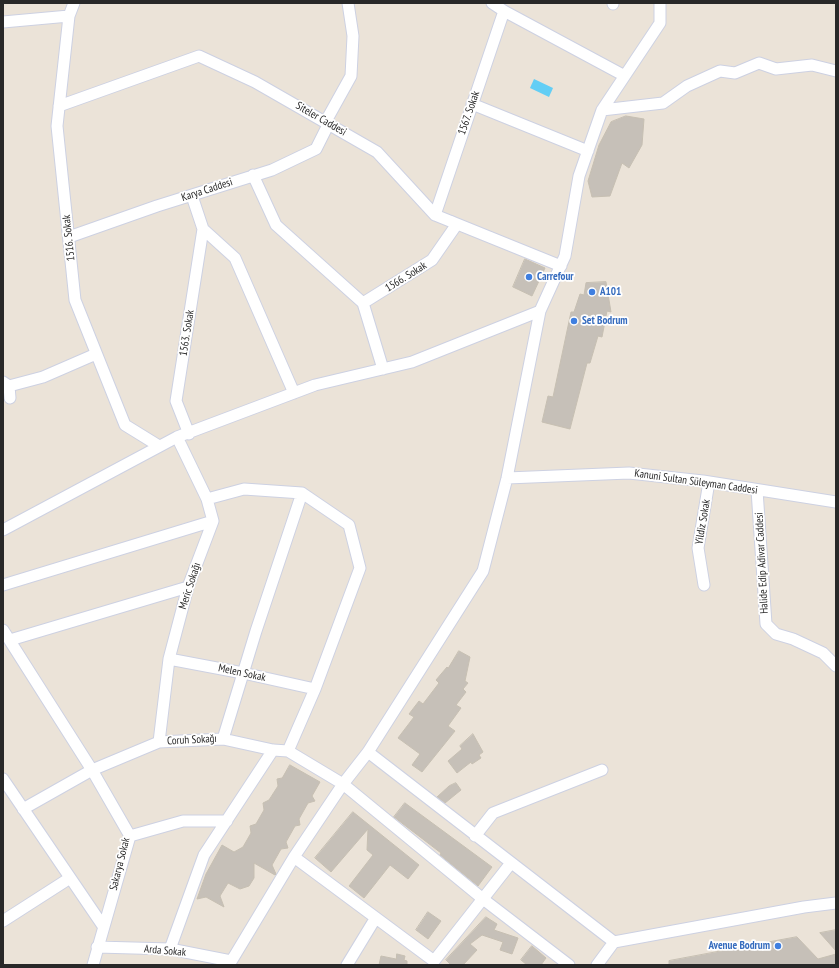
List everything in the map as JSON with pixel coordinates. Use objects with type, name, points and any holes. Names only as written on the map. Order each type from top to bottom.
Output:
[{"type":"street","name":"1516. Sokak","points":[[74,3],[69,16],[57,126],[75,300],[125,425],[159,446]]},
{"type":"street","name":"Karya Caddesi","points":[[69,237],[158,206],[272,170],[316,149],[351,76],[353,36],[348,3]]},
{"type":"street","points":[[492,3],[504,11],[623,75]]},
{"type":"street","points":[[230,963],[294,857],[343,784],[368,752],[483,571],[507,478],[540,311],[565,256],[579,176],[602,110],[623,75],[660,23],[660,3]]},
{"type":"street","name":"1567. Sokak","points":[[435,215],[504,11]]},
{"type":"street","points":[[3,22],[69,16]]},
{"type":"street","name":"Siteler Caddesi","points":[[59,106],[199,56],[255,82],[328,122],[377,152],[435,215],[561,266]]},
{"type":"street","points":[[602,110],[641,107],[663,103],[687,86],[720,71],[735,72],[759,63],[776,69],[812,64],[836,71]]},
{"type":"street","points":[[472,104],[588,151]]},
{"type":"street","points":[[253,175],[276,225],[363,303],[383,369]]},
{"type":"street","points":[[192,196],[203,230],[235,258],[294,393]]},
{"type":"street","name":"1566. Sokak","points":[[363,303],[432,260],[457,224],[435,215]]},
{"type":"street","name":"1563. Sokak","points":[[188,434],[176,401],[203,230]]},
{"type":"street","points":[[3,530],[176,437],[188,434],[315,385],[412,362],[540,311]]},
{"type":"street","points":[[10,398],[6,384],[43,377],[96,354]]},
{"type":"street","points":[[3,585],[213,522],[207,499],[176,437]]},
{"type":"street","name":"Kanuni Sultan Süleyman Caddesi","points":[[507,478],[629,473],[709,482],[836,502]]},
{"type":"street","name":"Yildiz Sokak","points":[[704,585],[698,548],[709,482]]},
{"type":"street","points":[[207,499],[244,489],[302,493],[349,525],[360,568],[315,689],[288,751]]},
{"type":"street","name":"Halide Edip Adivar Caddesi","points":[[758,490],[766,624],[776,634],[794,639],[824,653],[836,666]]},
{"type":"street","points":[[223,739],[302,493]]},
{"type":"street","name":"Meric Sokağı","points":[[159,742],[169,659],[188,587],[213,522]]},
{"type":"street","points":[[10,640],[188,587]]},
{"type":"street","name":"Sakarya Sokak","points":[[3,630],[92,770],[130,836],[93,965]]},
{"type":"street","name":"Melen Sokak","points":[[169,659],[315,689]]},
{"type":"street","name":"Coruh Sokağı","points":[[23,809],[92,770],[159,742],[223,739],[273,750],[288,751],[343,784],[483,898],[569,965]]},
{"type":"street","points":[[170,949],[204,855],[273,750]]},
{"type":"street","points":[[368,752],[614,942]]},
{"type":"street","points":[[475,836],[493,813],[602,770]]},
{"type":"street","points":[[3,779],[103,926]]},
{"type":"street","points":[[130,836],[183,821],[227,821]]},
{"type":"street","points":[[294,857],[375,919],[434,961],[511,863]]},
{"type":"street","points":[[3,921],[70,878]]},
{"type":"street","points":[[597,965],[614,942],[836,903]]},
{"type":"street","points":[[347,965],[375,919]]},
{"type":"street","name":"Arda Sokak","points":[[97,947],[170,949],[230,963]]},
{"type":"water","points":[[534,79],[553,88],[549,97],[530,88]]},
{"type":"building","points":[[626,116],[644,119],[642,145],[629,168],[622,163],[610,196],[592,197],[588,181],[599,145],[611,122]]},
{"type":"building","points":[[525,259],[545,268],[532,296],[513,287]]},
{"type":"building","points":[[606,282],[611,312],[607,311],[602,337],[598,336],[590,363],[587,363],[570,429],[542,422],[548,396],[553,397],[571,312],[574,312],[580,294],[584,295],[586,283]]},
{"type":"building","points":[[459,651],[470,657],[465,681],[468,683],[463,689],[466,692],[456,705],[461,708],[448,726],[455,731],[422,772],[412,765],[420,754],[398,738],[414,717],[409,714],[419,701],[423,704],[439,683],[436,680],[447,667],[448,668]]},
{"type":"building","points":[[473,734],[483,752],[479,755],[481,758],[472,764],[471,762],[457,773],[448,761],[462,749],[460,746]]},
{"type":"building","points":[[290,765],[320,782],[312,796],[315,801],[308,803],[299,819],[300,825],[295,826],[286,842],[288,848],[281,849],[272,865],[276,874],[275,875],[254,863],[254,878],[249,886],[240,889],[228,883],[220,896],[224,907],[206,897],[197,899],[206,874],[222,845],[234,852],[243,847],[251,833],[250,826],[256,824],[264,810],[263,803],[269,800],[278,786],[277,779],[282,778]]},
{"type":"building","points":[[456,783],[461,790],[445,803],[437,797],[449,786]]},
{"type":"building","points":[[405,803],[492,867],[478,886],[440,855],[441,853],[394,817]]},
{"type":"building","points":[[353,812],[419,865],[408,879],[390,865],[364,898],[349,886],[373,855],[367,850],[368,829],[331,872],[315,858]]},
{"type":"building","points":[[428,912],[441,921],[428,939],[416,930]]},
{"type":"building","points":[[486,917],[497,924],[494,930],[518,938],[512,954],[500,950],[503,942],[482,935],[470,944],[477,950],[463,965],[451,965],[446,960]]},
{"type":"building","points":[[836,930],[836,951],[820,933]]},
{"type":"building","name":"Avenue Bodrum","points":[[797,937],[818,959],[836,954],[836,965],[669,965],[669,961]]},
{"type":"building","points":[[532,946],[546,958],[541,965],[527,965],[521,960]]},
{"type":"building","points":[[397,954],[405,956],[404,960],[407,961],[407,965],[379,965],[381,956],[396,959]]},
{"type":"place","name":"Carrefour","points":[[529,277]]},
{"type":"place","name":"A101","points":[[592,292]]},
{"type":"place","name":"Set Bodrum","points":[[574,321]]},
{"type":"place","name":"Avenue Bodrum","points":[[778,946]]}]
